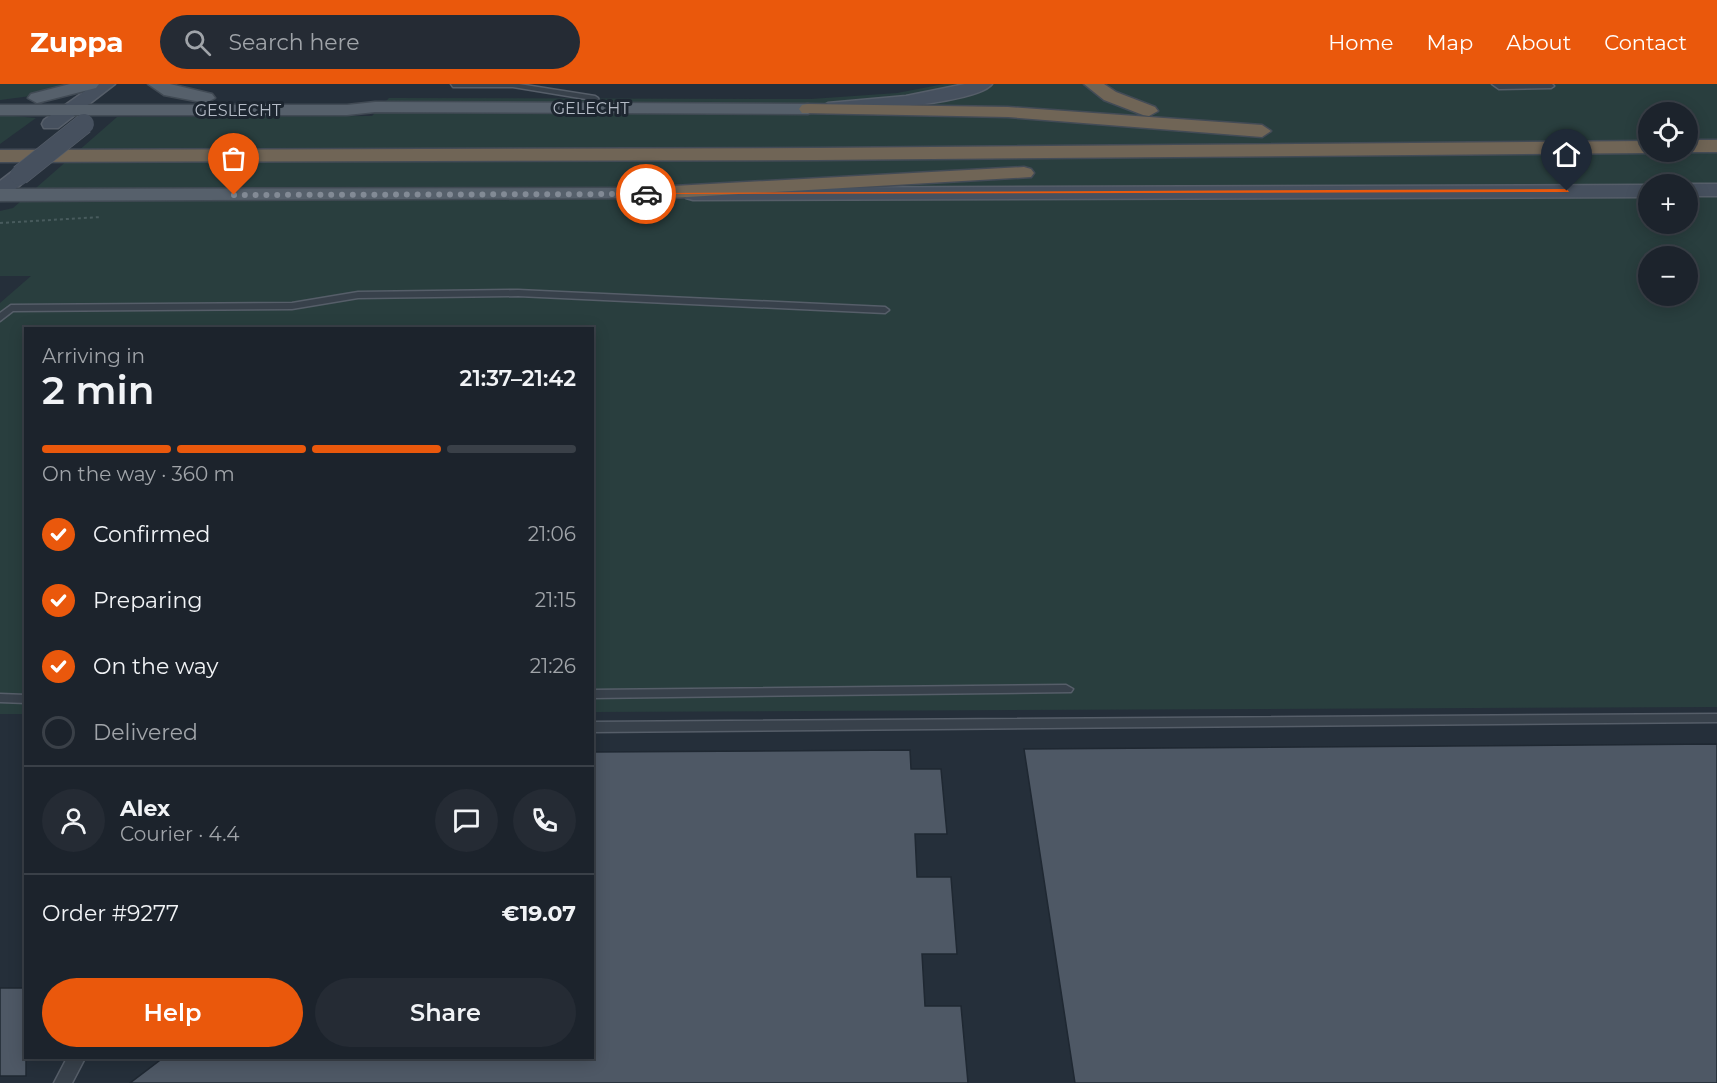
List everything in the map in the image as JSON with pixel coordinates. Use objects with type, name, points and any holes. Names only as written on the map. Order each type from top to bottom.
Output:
[{"type":"highway","points":[[1093,84],[1110,96],[1137,107],[1209,125]]},
{"type":"highway","points":[[808,109],[1008,112],[1209,125],[1335,138]]},
{"type":"highway","points":[[0,145],[1638,137]]},
{"type":"highway","points":[[1698,137],[1717,137]]},
{"type":"highway","points":[[1698,146],[1717,146]]},
{"type":"highway","points":[[0,156],[806,154],[1638,147]]},
{"type":"highway","points":[[637,195],[693,189],[1188,165],[1451,148]]},
{"type":"main road","points":[[0,102],[60,93],[90,84]]},
{"type":"main road","points":[[157,84],[170,91],[209,98],[375,107]]},
{"type":"main road","name":"GESLECHT","points":[[0,110],[347,110],[375,107]]},
{"type":"main road","name":"GELECHT","points":[[375,107],[808,109]]},
{"type":"main road","points":[[0,193],[51,196],[637,195]]},
{"type":"main road","points":[[0,206],[51,196]]},
{"type":"street","points":[[0,164],[67,111],[106,84]]},
{"type":"street","points":[[808,109],[904,102],[983,84]]},
{"type":"street","points":[[0,193],[122,94]]},
{"type":"street","points":[[637,195],[1638,190]]},
{"type":"street","points":[[1698,190],[1717,190]]},
{"type":"lane","points":[[1495,84],[1499,87],[1551,86],[1548,84]]},
{"type":"lane","points":[[453,85],[513,86],[585,96],[595,98],[599,108]]},
{"type":"lane","points":[[0,318],[11,308],[291,306],[340,297],[378,294],[518,293],[885,310]]},
{"type":"lane","points":[[594,694],[1066,689]]},
{"type":"lane","points":[[0,699],[24,699]]},
{"type":"lane","points":[[594,727],[1717,718]]},
{"type":"lane","points":[[63,1083],[75,1059]]},
{"type":"green space","points":[[0,84],[82,84],[31,96],[0,100]]},
{"type":"green space","points":[[944,84],[1717,84],[1717,707],[594,712],[594,327],[24,327],[24,714],[0,714],[0,303],[31,276],[0,276],[0,211],[13,208],[117,117],[372,116],[389,98],[811,99],[897,93]]},
{"type":"green space","points":[[0,115],[3,115],[36,118],[0,144]]},
{"type":"building","points":[[1717,744],[1717,1083],[1075,1083],[1024,749]]},
{"type":"building","points":[[910,750],[911,769],[941,769],[947,834],[915,834],[917,877],[951,877],[957,954],[922,954],[925,1006],[961,1006],[968,1083],[130,1083],[162,1059],[594,1059],[594,752]]},
{"type":"building","points":[[0,988],[24,988],[26,1076],[0,1076]]},
{"type":"way so far","points":[[234,195],[646,194]]},
{"type":"route","points":[[646,194],[1567,191]]}]
